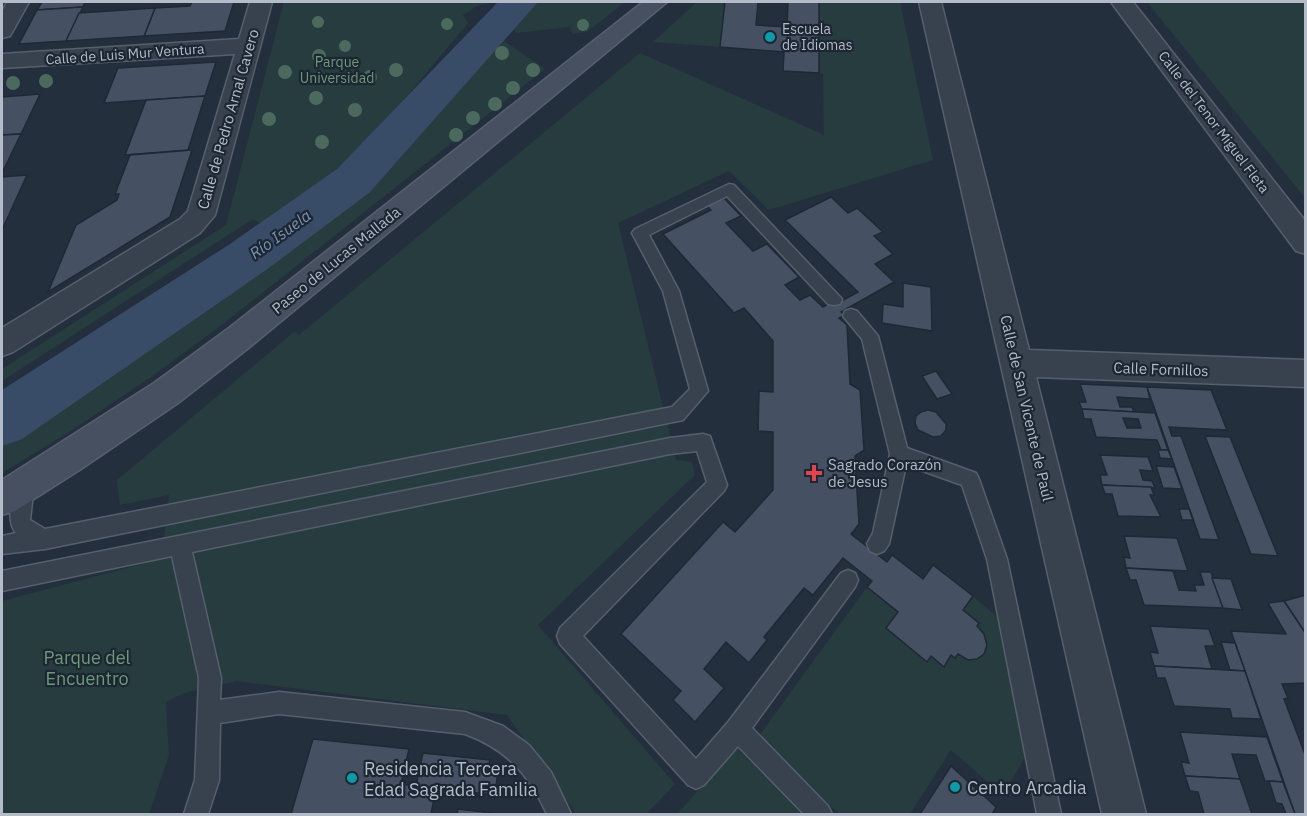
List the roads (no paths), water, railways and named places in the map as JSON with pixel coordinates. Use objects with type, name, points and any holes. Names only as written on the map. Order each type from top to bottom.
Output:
[{"type":"main road","name":"Paseo de Lucas Mallada","points":[[13,492],[166,393],[240,337],[656,2]]},
{"type":"street","points":[[2,31],[18,2]]},
{"type":"street","name":"Calle de Pedro Arnal Cavero","points":[[2,343],[190,226],[201,215],[261,2]]},
{"type":"street","name":"Calle de San Vicente de Paúl","points":[[930,2],[1124,814]]},
{"type":"street","name":"Calle del Tenor Miguel Fleta","points":[[1122,2],[1305,243]]},
{"type":"street","name":"Calle de Luis Mur Ventura","points":[[2,61],[249,46]]},
{"type":"street","name":"Calle Fornillos","points":[[1016,363],[1305,374]]},
{"type":"lane","points":[[2,545],[45,539],[677,414],[699,391],[671,291],[640,233],[729,189],[834,299]]},
{"type":"lane","points":[[851,316],[870,336],[899,454],[882,537],[877,544]]},
{"type":"lane","points":[[2,581],[670,446],[703,442],[717,486],[568,636],[696,777],[737,729],[848,580]]},
{"type":"lane","points":[[899,454],[969,478],[997,559],[1049,814]]},
{"type":"lane","points":[[13,492],[20,524],[34,536],[45,539]]},
{"type":"lane","points":[[180,545],[210,678],[207,780],[196,814]]},
{"type":"lane","points":[[209,713],[279,703],[465,723],[495,734],[521,753],[543,780],[559,814]]},
{"type":"lane","points":[[737,729],[820,814]]},
{"type":"waterway","name":"Río Isuela","points":[[2,421],[248,257],[353,181],[519,2]]},
{"type":"place","name":"Escuela de Idiomas","points":[[770,37]]},
{"type":"place","name":"Sagrado Corazón de Jesus","points":[[814,473]]},
{"type":"place","name":"Residencia Tercera Edad Sagrada Familia","points":[[352,778]]},
{"type":"place","name":"Centro Arcadia","points":[[955,787]]},
{"type":"park label","name":"Parque Universidad","points":[[337,70]]},
{"type":"park label","name":"Parque del Encuentro","points":[[87,667]]}]
